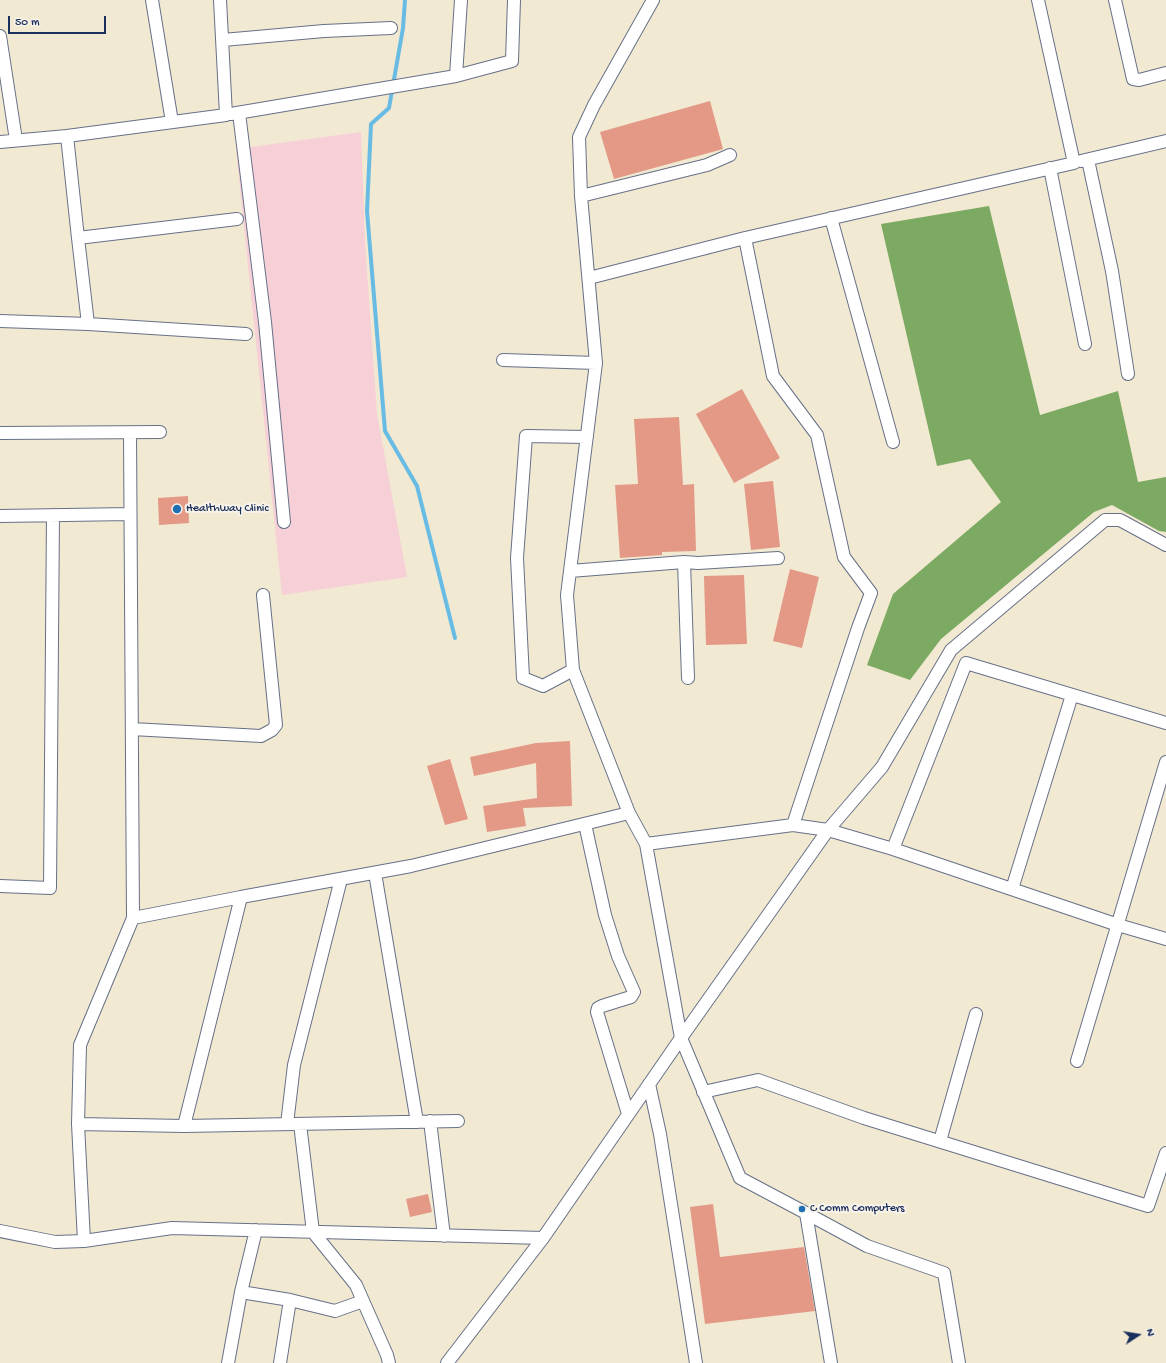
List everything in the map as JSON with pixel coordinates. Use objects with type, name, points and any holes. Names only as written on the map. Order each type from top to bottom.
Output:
[{"type":"street","points":[[152,0],[172,122]]},
{"type":"street","points":[[220,0],[226,115]]},
{"type":"street","points":[[456,76],[461,0]]},
{"type":"street","points":[[0,142],[67,136],[239,113],[456,76],[512,61],[514,0]]},
{"type":"street","points":[[653,0],[594,105],[579,137],[581,196],[596,363],[567,595],[573,670],[629,813],[646,844],[680,1038],[740,1178],[867,1246],[944,1273],[959,1363]]},
{"type":"street","points":[[1038,0],[1074,163]]},
{"type":"street","points":[[1115,0],[1133,79],[1139,80],[1166,73]]},
{"type":"street","points":[[223,40],[324,31],[391,28]]},
{"type":"street","points":[[0,36],[16,140]]},
{"type":"street","points":[[239,113],[265,322],[284,522]]},
{"type":"street","points":[[67,136],[88,324]]},
{"type":"street","points":[[588,278],[745,238],[1166,141]]},
{"type":"street","points":[[581,196],[707,165],[730,156]]},
{"type":"street","points":[[1088,160],[1112,271],[1128,374]]},
{"type":"street","points":[[1050,168],[1085,344]]},
{"type":"street","points":[[831,218],[893,442]]},
{"type":"street","points":[[78,238],[237,219]]},
{"type":"street","points":[[745,238],[773,376],[817,435],[844,557],[871,593],[793,825]]},
{"type":"street","points":[[0,321],[88,324],[246,334]]},
{"type":"street","points":[[503,360],[596,363]]},
{"type":"street","points":[[0,434],[160,432]]},
{"type":"street","points":[[84,1241],[78,1124],[80,1045],[133,918],[130,433]]},
{"type":"street","points":[[573,670],[543,686],[523,678],[517,558],[526,436],[587,437]]},
{"type":"street","points":[[0,516],[130,514]]},
{"type":"street","points":[[0,886],[50,888],[53,515]]},
{"type":"street","points":[[447,1363],[543,1238],[680,1038],[828,830],[882,767],[951,650],[1105,520],[1120,520],[1166,545]]},
{"type":"street","points":[[570,571],[684,562],[698,563],[778,558]]},
{"type":"street","points":[[684,562],[688,678]]},
{"type":"street","points":[[132,729],[261,736],[272,730],[276,725],[263,594]]},
{"type":"street","points":[[893,849],[966,664],[1166,723]]},
{"type":"street","points":[[1012,889],[1072,695]]},
{"type":"street","points":[[1077,1061],[1166,762]]},
{"type":"street","points":[[133,918],[411,866],[629,813]]},
{"type":"street","points":[[584,824],[605,915],[618,956],[634,992],[631,997],[598,1008],[597,1012],[628,1114]]},
{"type":"street","points":[[646,844],[793,825],[828,830],[893,849],[1118,925],[1166,939]]},
{"type":"street","points":[[375,873],[417,1122]]},
{"type":"street","points":[[287,1124],[294,1065],[341,879]]},
{"type":"street","points":[[184,1126],[241,897]]},
{"type":"street","points":[[940,1141],[976,1014]]},
{"type":"street","points":[[703,1092],[758,1080],[864,1118],[1148,1206],[1166,1153]]},
{"type":"street","points":[[649,1084],[660,1134],[696,1363]]},
{"type":"street","points":[[430,1121],[444,1236]]},
{"type":"street","points":[[78,1124],[184,1126],[458,1121]]},
{"type":"street","points":[[300,1124],[313,1232],[356,1285],[387,1355],[389,1363]]},
{"type":"street","points":[[806,1213],[831,1363]]},
{"type":"street","points":[[0,1231],[54,1242],[84,1241],[172,1228],[543,1238]]},
{"type":"street","points":[[228,1363],[241,1292],[256,1230]]},
{"type":"street","points":[[241,1292],[290,1300],[335,1311],[363,1301]]},
{"type":"street","points":[[280,1363],[290,1300]]},
{"type":"shaded area","points":[[361,132],[365,243],[377,414],[407,577],[282,595],[236,149]]},
{"type":"green space","points":[[989,206],[1040,415],[1118,391],[1138,482],[1166,477],[1166,532],[1159,531],[1112,505],[1094,512],[941,639],[910,680],[867,665],[893,594],[1001,502],[970,459],[937,466],[881,224]]},
{"type":"building","points":[[710,101],[723,149],[614,179],[600,132]]},
{"type":"building","points":[[742,389],[780,458],[734,483],[696,414]]},
{"type":"building","points":[[679,417],[683,485],[694,484],[696,551],[662,552],[662,555],[620,558],[615,485],[638,484],[634,419]]},
{"type":"building","points":[[773,481],[780,547],[751,550],[744,484]]},
{"type":"building","points":[[188,496],[189,523],[159,525],[158,498]]},
{"type":"building","points":[[790,569],[819,577],[802,648],[773,641]]},
{"type":"building","points":[[744,575],[747,644],[706,645],[704,576]]},
{"type":"building","points":[[570,741],[572,806],[523,808],[526,826],[487,832],[483,806],[537,798],[536,763],[474,776],[470,757],[536,743]]},
{"type":"building","points":[[450,759],[468,819],[445,825],[427,766]]},
{"type":"building","points":[[428,1194],[432,1212],[410,1217],[406,1199]]},
{"type":"building","points":[[713,1204],[720,1257],[804,1247],[815,1311],[705,1324],[690,1207]]},
{"type":"waterway","points":[[405,0],[403,28],[389,108],[371,124],[367,211],[385,431],[417,486],[455,638]]},
{"type":"place","name":"Healthway Clinic","points":[[177,509]]},
{"type":"place","name":"C Comm Computers","points":[[802,1209]]}]
